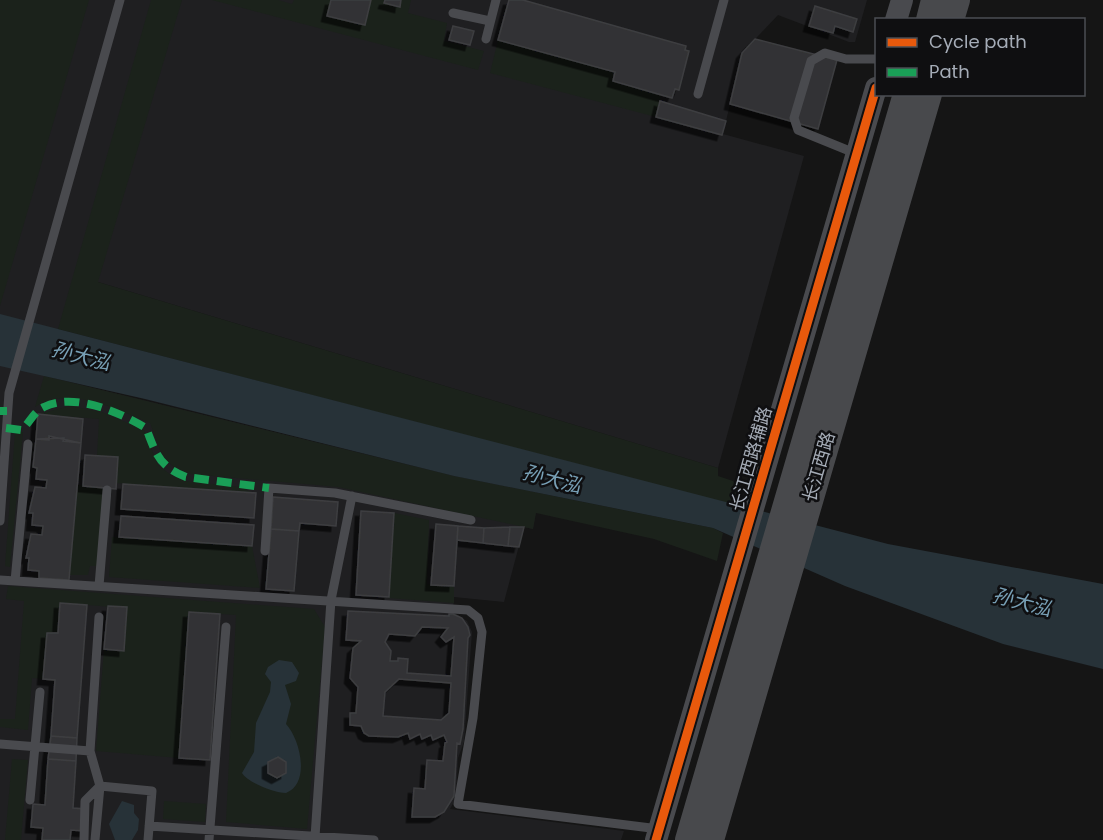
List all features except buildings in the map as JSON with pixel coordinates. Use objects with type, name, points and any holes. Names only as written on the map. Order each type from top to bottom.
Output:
[{"type":"main road","points":[[930,18],[934,0]]},
{"type":"main road","points":[[952,18],[957,0]]},
{"type":"main road","name":"长江西路","points":[[711,840],[774,585],[905,96]]},
{"type":"main road","name":"长江西路","points":[[797,502],[928,96]]},
{"type":"main road","name":"长江西路","points":[[688,840],[774,585]]},
{"type":"street","points":[[897,18],[902,0]]},
{"type":"street","name":"长江西路辅路","points":[[658,835],[875,91]]},
{"type":"lane","points":[[0,520],[9,393],[120,0]]},
{"type":"lane","points":[[486,39],[495,0]]},
{"type":"lane","points":[[698,94],[724,0]]},
{"type":"lane","points":[[453,13],[490,21]]},
{"type":"lane","points":[[857,154],[798,130],[794,118],[811,61],[825,52],[846,59],[875,59]]},
{"type":"lane","points":[[15,580],[28,444]]},
{"type":"lane","points":[[265,551],[269,488],[352,496],[471,520]]},
{"type":"lane","points":[[99,586],[108,490]]},
{"type":"lane","points":[[315,837],[331,600],[352,496]]},
{"type":"lane","points":[[0,580],[453,608],[474,612],[482,632],[458,804],[658,835]]},
{"type":"lane","points":[[95,840],[100,786],[90,751],[99,617]]},
{"type":"lane","points":[[210,835],[226,627]]},
{"type":"lane","points":[[30,800],[40,692]]},
{"type":"lane","points":[[0,744],[90,751]]},
{"type":"lane","points":[[100,786],[152,791],[148,840]]},
{"type":"lane","points":[[84,840],[85,801],[100,786]]},
{"type":"lane","points":[[149,826],[210,835],[374,840]]},
{"type":"shaded area","points":[[0,0],[867,0],[855,42],[849,42],[778,15],[742,53],[723,134],[804,156],[718,468],[98,282],[58,329],[44,376],[454,476],[539,493],[533,529],[524,527],[504,602],[454,597],[453,612],[467,621],[472,632],[464,742],[458,758],[456,798],[450,809],[624,831],[621,840],[0,840]]},
{"type":"shaded area","points":[[0,0],[89,0],[0,306]]},
{"type":"shaded area","points":[[151,0],[182,0],[98,282],[718,468],[718,476],[733,481],[737,488],[734,505],[58,329]]},
{"type":"shaded area","points":[[212,0],[278,0],[292,4],[294,0],[331,0],[328,16],[364,25],[371,0],[385,0],[384,3],[400,6],[401,0],[411,0],[408,13],[447,23],[444,41],[484,51],[478,70]]},
{"type":"shaded area","points":[[498,40],[615,72],[613,81],[661,95],[656,117],[490,73]]},
{"type":"shaded area","points":[[44,376],[454,476],[713,528],[723,533],[717,561],[654,539],[536,513],[533,529],[338,487],[190,474],[167,461],[159,448],[150,423],[107,406],[78,399],[63,398],[35,407]]},
{"type":"shaded area","points":[[70,406],[102,412],[144,430],[158,465],[171,475],[185,481],[241,487],[253,493],[116,483],[118,457],[97,456],[99,419],[38,414]]},
{"type":"shaded area","points":[[15,432],[23,432],[10,567],[5,566]]},
{"type":"shaded area","points":[[77,485],[104,488],[98,566],[90,566],[88,575],[69,575]]},
{"type":"shaded area","points":[[394,513],[429,520],[427,584],[454,586],[454,603],[388,598]]},
{"type":"shaded area","points":[[112,537],[252,546],[260,588],[109,577]]},
{"type":"shaded area","points":[[8,586],[314,609],[325,627],[307,829],[226,822],[236,615],[189,612],[179,758],[96,751],[104,649],[124,650],[127,608],[60,603],[58,633],[47,633],[43,679],[32,678],[28,730],[0,727],[0,719],[15,719],[24,601],[6,599]]},
{"type":"shaded area","points":[[12,759],[28,760],[21,840],[5,840]]},
{"type":"shaded area","points":[[164,801],[206,804],[205,822],[163,819]]},
{"type":"water","name":"孙大泓","points":[[0,314],[888,544],[1103,584],[1103,669],[1003,644],[845,586],[713,528],[454,476],[145,399],[0,366]]},
{"type":"water","points":[[279,660],[292,662],[299,673],[296,681],[285,685],[291,704],[286,724],[295,740],[301,760],[299,780],[294,788],[286,793],[261,786],[249,780],[242,773],[254,752],[256,723],[270,692],[271,682],[265,674],[268,667]]},
{"type":"water","points":[[122,801],[134,805],[134,813],[139,819],[138,830],[132,840],[115,840],[109,824]]},
{"type":"marked path","points":[[6,428],[21,430],[40,409],[56,403],[69,402],[96,406],[110,410],[146,428],[159,458],[177,473],[186,477],[269,488]]},
{"type":"marked path","points":[[0,411],[7,411]]},
{"type":"cycle path","points":[[656,840],[875,91]]}]
